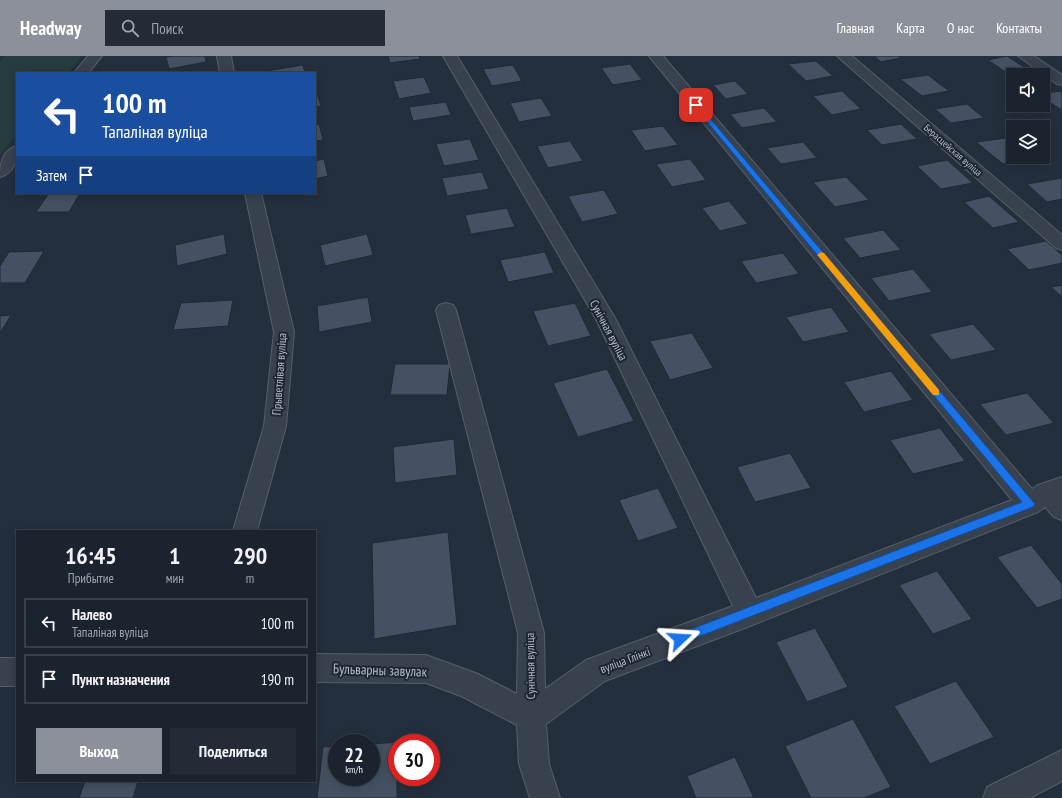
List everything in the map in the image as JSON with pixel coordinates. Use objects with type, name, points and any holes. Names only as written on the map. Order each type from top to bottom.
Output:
[{"type":"street","points":[[82,72],[95,56]]},
{"type":"street","points":[[224,56],[227,72]]},
{"type":"street","name":"Сунічная вуліца","points":[[450,56],[605,318],[750,613]]},
{"type":"street","points":[[656,56],[1050,498]]},
{"type":"street","name":"Берасцейская вуліца","points":[[844,56],[1062,244]]},
{"type":"street","points":[[1025,56],[1062,81]]},
{"type":"street","points":[[0,172],[16,152]]},
{"type":"street","name":"Прыветлівая вуліца","points":[[246,530],[275,426],[284,332],[253,194]]},
{"type":"street","name":"Сунічная вуліца","points":[[446,310],[531,633],[531,717],[534,764],[545,798]]},
{"type":"street","name":"вуліца Глінкі","points":[[531,717],[596,670],[750,613],[1050,498]]},
{"type":"street","name":"Бульварны завулак","points":[[316,668],[426,670],[468,684],[531,717]]},
{"type":"street","points":[[0,672],[16,672]]},
{"type":"street","points":[[998,798],[1062,765]]},
{"type":"green space","points":[[5,56],[82,56],[69,72],[16,72],[16,135],[0,155],[0,61]]},
{"type":"building","points":[[205,56],[206,62],[169,69],[166,57]]},
{"type":"building","points":[[388,56],[419,56],[420,59],[390,63]]},
{"type":"building","points":[[874,56],[898,56],[901,58],[881,62]]},
{"type":"building","points":[[1007,56],[1025,68],[1006,68],[1006,72],[988,60]]},
{"type":"building","points":[[816,61],[833,76],[806,81],[788,64]]},
{"type":"building","points":[[630,64],[642,80],[613,85],[601,68]]},
{"type":"building","points":[[303,65],[305,72],[266,72]]},
{"type":"building","points":[[513,65],[522,81],[492,86],[483,69]]},
{"type":"building","points":[[928,75],[949,91],[922,96],[900,79]]},
{"type":"building","points":[[424,77],[431,93],[399,99],[393,81]]},
{"type":"building","points":[[735,81],[748,94],[726,99],[713,85]]},
{"type":"building","points":[[842,91],[861,109],[832,115],[813,96]]},
{"type":"building","points":[[1059,91],[1062,93],[1062,109],[1050,103],[1050,93]]},
{"type":"building","points":[[316,93],[317,93],[321,106],[316,107]]},
{"type":"building","points":[[541,98],[552,116],[519,122],[510,103]]},
{"type":"building","points":[[446,102],[451,115],[413,121],[409,107]]},
{"type":"building","points":[[967,104],[984,118],[951,123],[935,109]]},
{"type":"building","points":[[764,108],[777,122],[742,128],[730,114]]},
{"type":"building","points":[[319,124],[323,140],[316,141],[316,125]]},
{"type":"building","points":[[901,124],[917,139],[882,145],[867,130]]},
{"type":"building","points":[[663,126],[678,145],[645,151],[631,130]]},
{"type":"building","points":[[1006,138],[1006,163],[1003,164],[976,142]]},
{"type":"building","points":[[470,139],[479,160],[444,166],[436,144]]},
{"type":"building","points":[[570,141],[583,161],[548,168],[537,146]]},
{"type":"building","points":[[803,142],[817,158],[781,164],[767,148]]},
{"type":"building","points":[[324,159],[328,176],[316,179],[316,161]]},
{"type":"building","points":[[690,159],[706,180],[672,187],[656,164]]},
{"type":"building","points":[[947,160],[973,183],[941,189],[917,166]]},
{"type":"building","points":[[482,172],[489,189],[447,196],[442,178]]},
{"type":"building","points":[[846,177],[869,200],[835,207],[813,182]]},
{"type":"building","points":[[1062,178],[1062,199],[1047,202],[1027,184]]},
{"type":"building","points":[[604,190],[618,214],[582,222],[568,196]]},
{"type":"building","points":[[48,194],[79,194],[69,212],[36,212]]},
{"type":"building","points":[[989,196],[1019,222],[993,228],[964,202]]},
{"type":"building","points":[[729,201],[748,224],[720,231],[702,208]]},
{"type":"building","points":[[507,208],[515,227],[471,234],[465,215]]},
{"type":"building","points":[[883,230],[901,250],[860,258],[843,238]]},
{"type":"building","points":[[224,234],[227,254],[177,266],[175,245]]},
{"type":"building","points":[[367,234],[373,255],[325,266],[320,245]]},
{"type":"building","points":[[1046,241],[1062,255],[1062,263],[1029,270],[1007,249]]},
{"type":"building","points":[[44,251],[25,283],[0,283],[0,266],[9,252]]},
{"type":"building","points":[[545,252],[554,273],[508,282],[500,260]]},
{"type":"building","points":[[783,253],[799,274],[756,283],[741,261]]},
{"type":"building","points":[[913,269],[932,292],[889,301],[871,278]]},
{"type":"building","points":[[1062,285],[1062,297],[1051,287]]},
{"type":"building","points":[[368,297],[372,322],[319,332],[317,306]]},
{"type":"building","points":[[233,300],[228,326],[173,330],[181,303]]},
{"type":"building","points":[[575,303],[591,336],[548,346],[533,311]]},
{"type":"building","points":[[831,307],[849,332],[803,342],[786,317]]},
{"type":"building","points":[[11,315],[0,333],[0,316]]},
{"type":"building","points":[[973,324],[996,350],[951,360],[929,334]]},
{"type":"building","points":[[692,333],[713,368],[670,380],[650,341]]},
{"type":"building","points":[[395,364],[450,364],[447,395],[390,395]]},
{"type":"building","points":[[607,369],[634,421],[578,437],[553,383]]},
{"type":"building","points":[[891,371],[913,400],[864,412],[844,382]]},
{"type":"building","points":[[1027,393],[1054,423],[1006,435],[980,404]]},
{"type":"building","points":[[940,428],[965,461],[913,474],[890,440]]},
{"type":"building","points":[[454,439],[457,475],[395,483],[393,447]]},
{"type":"building","points":[[790,453],[811,488],[755,502],[737,467]]},
{"type":"building","points":[[658,488],[678,528],[638,541],[619,500]]},
{"type":"building","points":[[448,532],[457,625],[374,639],[372,543]]},
{"type":"building","points":[[1031,545],[1062,584],[1062,599],[1037,608],[997,557]]},
{"type":"building","points":[[937,571],[972,619],[933,634],[899,585]]},
{"type":"building","points":[[815,628],[848,687],[807,702],[776,642]]},
{"type":"building","points":[[956,681],[994,737],[930,764],[894,706]]},
{"type":"building","points":[[853,719],[891,787],[864,798],[811,798],[785,746]]},
{"type":"building","points":[[380,743],[388,743],[388,786],[397,786],[397,798],[317,798],[323,747],[328,747],[328,786],[380,786]]},
{"type":"building","points":[[735,757],[754,798],[696,798],[687,776]]},
{"type":"building","points":[[85,782],[138,782],[133,798],[79,798]]},
{"type":"slow traffic","points":[[821,255],[936,392]]},
{"type":"route","points":[[680,639],[1030,504],[696,105]]}]
